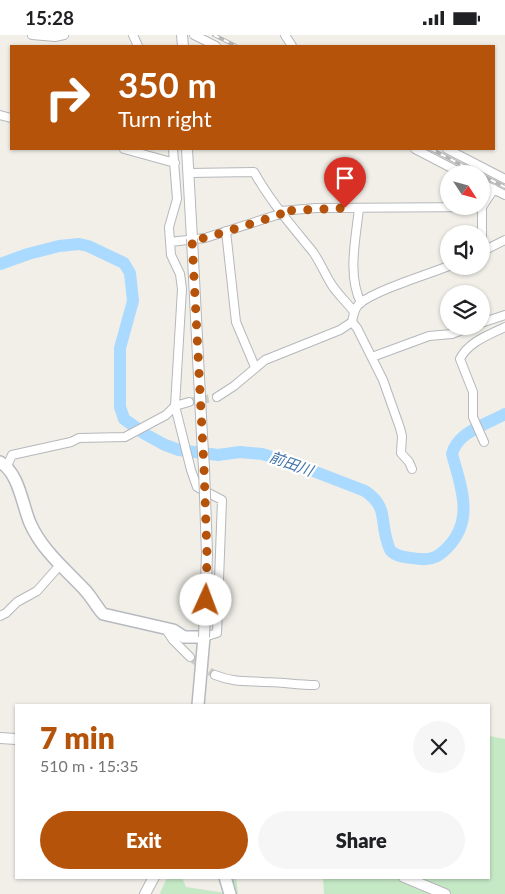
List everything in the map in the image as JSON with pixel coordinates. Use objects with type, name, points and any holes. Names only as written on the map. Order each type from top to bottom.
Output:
[{"type":"main road","points":[[3,464],[15,482],[30,524],[51,557],[86,591],[103,614],[165,627],[177,631],[184,637],[204,637],[198,704]]},
{"type":"main road","points":[[226,879],[230,894]]},
{"type":"street","points":[[32,35],[46,37],[64,35]]},
{"type":"street","points":[[194,35],[214,45]]},
{"type":"street","points":[[128,150],[174,163]]},
{"type":"street","points":[[173,150],[177,199],[170,227],[170,242],[171,255],[180,274],[182,289],[175,405],[197,487],[222,499],[218,633],[204,637],[207,554],[192,239],[187,150]]},
{"type":"street","points":[[417,150],[446,165]]},
{"type":"street","points":[[449,150],[505,179]]},
{"type":"street","points":[[188,173],[254,172],[268,197],[282,212],[320,262],[332,286],[354,312]]},
{"type":"street","points":[[490,187],[505,195]]},
{"type":"street","points":[[490,195],[494,189]]},
{"type":"street","points":[[170,242],[205,238],[282,212],[307,209],[440,207]]},
{"type":"street","points":[[359,208],[354,275],[356,292],[361,303]]},
{"type":"street","points":[[226,231],[236,322],[255,367]]},
{"type":"street","points":[[490,248],[505,240]]},
{"type":"street","points":[[217,397],[234,386],[255,367],[273,356],[340,329],[352,322],[354,312],[361,303],[380,293],[440,270]]},
{"type":"street","points":[[490,320],[505,315]]},
{"type":"street","points":[[352,322],[372,357],[389,396],[402,436],[401,453],[412,469]]},
{"type":"street","points":[[483,439],[473,417],[473,392],[460,359],[472,345],[505,327]]},
{"type":"street","points":[[372,357],[429,337],[444,335]]},
{"type":"street","points":[[3,464],[12,455],[71,442],[80,438],[125,437],[166,415],[175,405],[189,403]]},
{"type":"street","points":[[0,617],[14,604],[37,591],[60,565]]},
{"type":"street","points":[[165,627],[173,640],[190,657]]},
{"type":"street","points":[[215,675],[227,680],[245,682],[315,685]]},
{"type":"street","points":[[0,738],[15,739]]},
{"type":"street","points":[[145,894],[153,879]]},
{"type":"street","points":[[409,879],[445,894]]},
{"type":"green space","points":[[490,736],[505,739],[505,894],[324,894],[323,879],[490,879]]},
{"type":"green space","points":[[167,879],[182,879],[186,887],[225,893],[231,886],[231,879],[236,879],[238,894],[160,893]]},
{"type":"waterway","name":"前田川","points":[[0,264],[59,246],[79,244],[88,246],[124,263],[130,273],[133,301],[120,348],[120,407],[124,419],[145,434],[179,450],[218,455],[240,452],[262,454],[290,462],[365,491],[377,502],[380,508],[391,551],[401,556],[421,559],[432,558],[444,551],[456,537],[461,526],[463,503],[462,491],[452,454],[455,446],[466,434],[505,414]]},
{"type":"tunnel","points":[[189,402],[217,397]]},
{"type":"tunnel","points":[[190,657],[215,675]]},
{"type":"railway","points":[[214,35],[234,45]]},
{"type":"railway","points":[[433,150],[462,165]]},
{"type":"railway","points":[[490,180],[505,187]]},
{"type":"route","points":[[206,600],[207,554],[204,468],[192,239],[205,238],[276,216],[283,213],[281,211],[345,208]]}]
